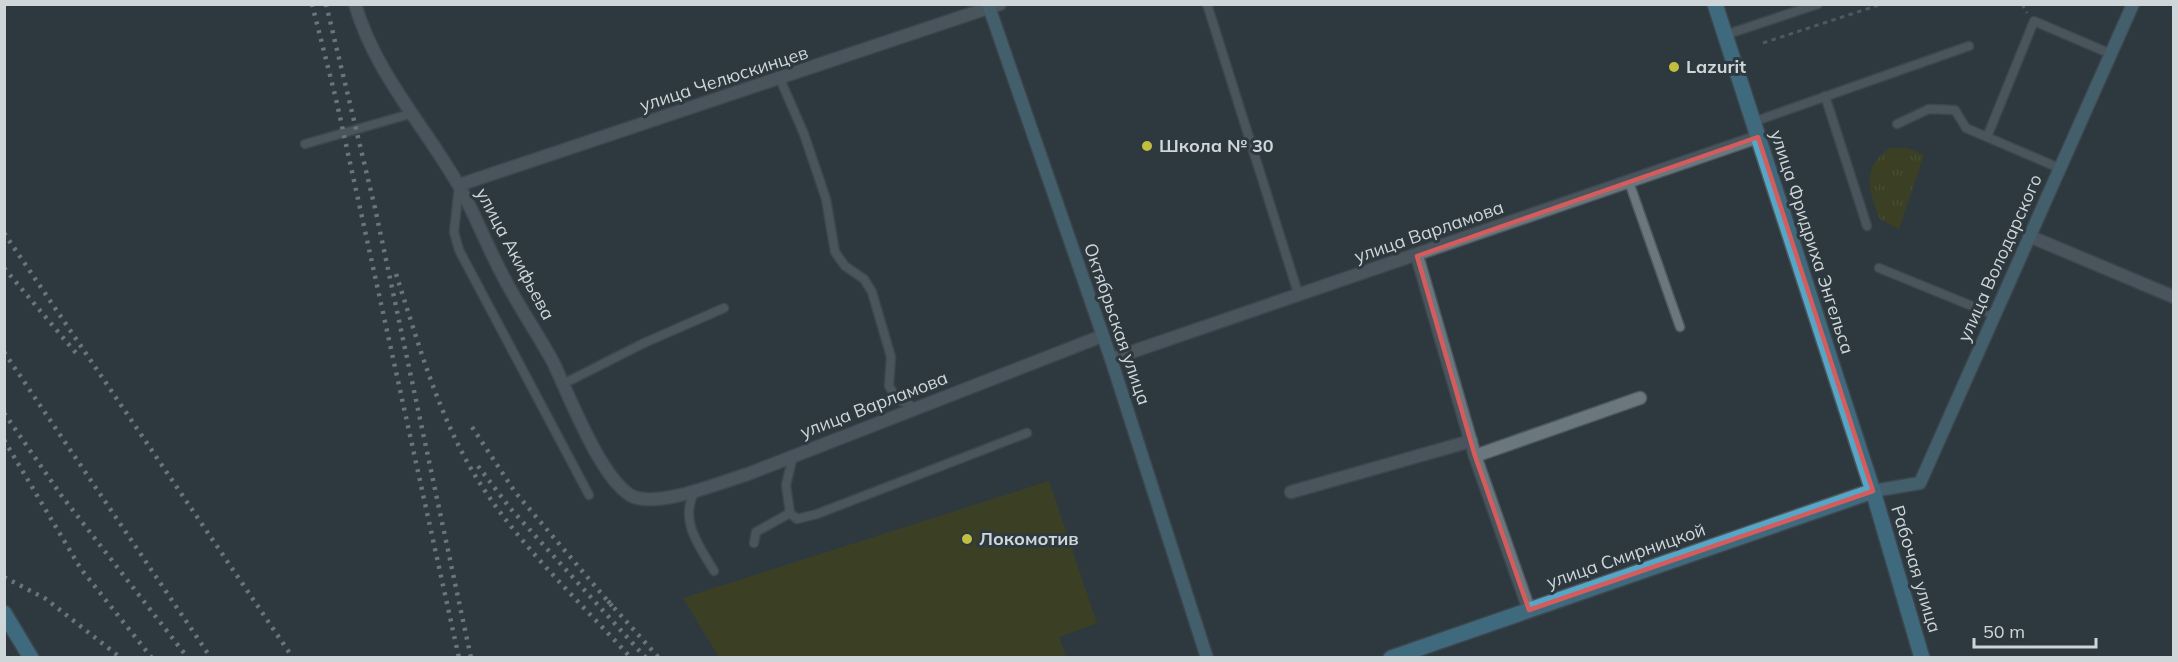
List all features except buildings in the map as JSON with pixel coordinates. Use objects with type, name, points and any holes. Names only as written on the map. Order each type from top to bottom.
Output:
[{"type":"main road","name":"улица Фридриха Энгельса","points":[[1715,4],[1873,491]]},
{"type":"main road","name":"улица Володарского","points":[[1873,491],[1920,483],[2133,4]]},
{"type":"main road","name":"Октябрьская улица","points":[[992,6],[1111,359],[1207,657]]},
{"type":"main road","name":"улица Смирницкой","points":[[1391,657],[1873,491]]},
{"type":"main road","name":"Рабочая улица","points":[[1873,491],[1923,657]]},
{"type":"main road","points":[[4,613],[31,657]]},
{"type":"street","name":"улица Акифьева","points":[[355,4],[363,31],[410,114],[459,185],[503,277],[563,384],[591,442],[618,486],[632,496],[647,501],[662,498]]},
{"type":"street","name":"улица Челюскинцев","points":[[459,185],[992,6]]},
{"type":"street","name":"улица Варламова","points":[[1111,359],[1417,256],[1758,137]]},
{"type":"street","points":[[2029,236],[2174,297]]},
{"type":"street","points":[[1417,256],[1471,441],[1529,610]]},
{"type":"street","name":"улица Варламова","points":[[662,498],[695,490],[793,456],[1102,336]]},
{"type":"street","points":[[1476,456],[1640,398]]},
{"type":"street","points":[[1291,492],[1471,441]]},
{"type":"lane","points":[[1207,4],[1299,296]]},
{"type":"lane","points":[[1725,35],[1818,4]]},
{"type":"lane","points":[[1987,137],[2034,21],[2111,54]]},
{"type":"lane","points":[[1753,122],[1969,46]]},
{"type":"lane","points":[[780,79],[804,134],[826,199],[835,252],[845,266],[864,279],[872,292],[891,357],[889,386],[897,399],[916,408]]},
{"type":"lane","points":[[1825,96],[1867,226]]},
{"type":"lane","points":[[1897,124],[1929,109],[1954,110],[1966,128],[2059,168]]},
{"type":"lane","points":[[305,144],[410,114]]},
{"type":"lane","points":[[1629,182],[1680,327]]},
{"type":"lane","points":[[459,185],[454,232],[459,250],[589,495]]},
{"type":"lane","points":[[1879,268],[1994,315]]},
{"type":"lane","points":[[563,384],[724,308]]},
{"type":"lane","points":[[793,456],[786,485],[790,513],[797,519],[817,514],[1027,434]]},
{"type":"lane","points":[[695,490],[687,511],[688,522],[714,571]]},
{"type":"lane","points":[[662,498],[687,511]]},
{"type":"lane","points":[[754,543],[756,532],[790,513]]},
{"type":"path","points":[[1763,44],[1882,4]]},
{"type":"highlighted area","points":[[1758,137],[1873,491],[1529,610],[1475,456],[1417,256]]},
{"type":"green space","points":[[1891,148],[1907,148],[1924,155],[1899,229],[1880,219],[1870,189],[1871,171],[1875,162]]},
{"type":"green space","name":"Локомотив","points":[[1049,481],[1097,623],[1059,637],[1066,657],[719,657],[683,598]]},
{"type":"railway","points":[[312,4],[336,99],[459,658]]},
{"type":"railway","points":[[326,4],[375,208],[471,658]]},
{"type":"railway","points":[[4,233],[293,658]]},
{"type":"railway","points":[[4,268],[76,353]]},
{"type":"railway","points":[[396,274],[442,409],[481,485],[533,553],[631,658]]},
{"type":"railway","points":[[4,352],[211,658]]},
{"type":"railway","points":[[4,413],[61,495],[188,658]]},
{"type":"railway","points":[[472,427],[515,492],[612,606]]},
{"type":"railway","points":[[4,440],[81,569],[152,658]]},
{"type":"railway","points":[[478,466],[510,508],[646,658]]},
{"type":"railway","points":[[4,577],[46,599],[121,658]]},
{"type":"railway","points":[[608,601],[659,658]]},
{"type":"place","name":"Lazurit","points":[[1674,67]]},
{"type":"place","name":"Школа № 30","points":[[1147,146]]},
{"type":"place","name":"Локомотив","points":[[967,539]]}]
